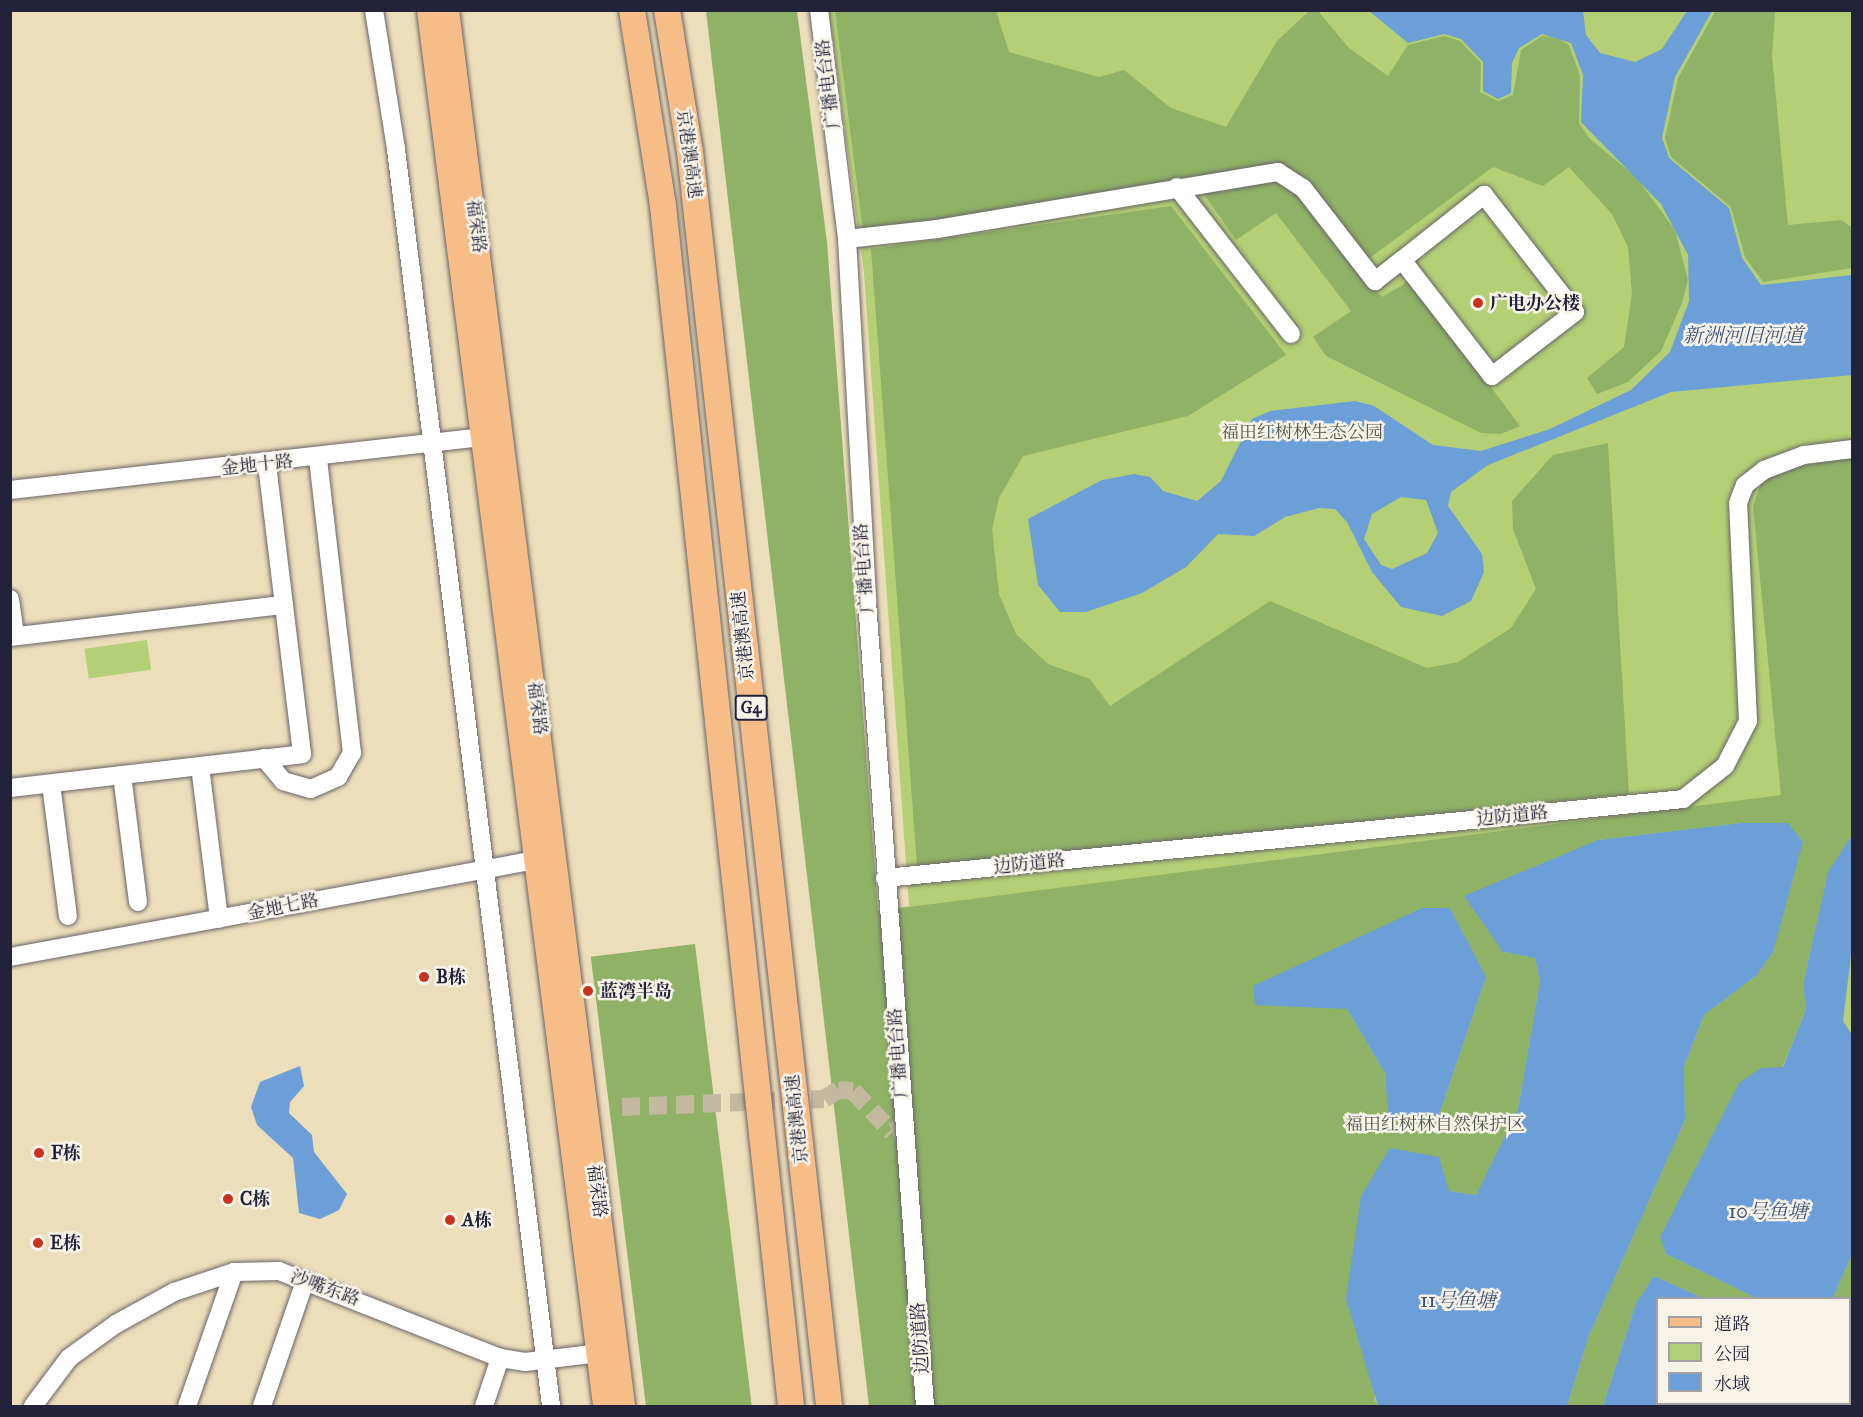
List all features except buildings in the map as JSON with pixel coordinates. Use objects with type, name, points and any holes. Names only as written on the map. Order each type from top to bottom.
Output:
[{"type":"highway","name":"京港澳高速","points":[[632,10],[663,206],[791,1407]]},
{"type":"highway","name":"京港澳高速","points":[[667,10],[690,152],[829,1407]]},
{"type":"main road","name":"福荣路","points":[[428,10],[492,436]]},
{"type":"main road","name":"福荣路","points":[[448,10],[492,436],[607,1352],[624,1407]]},
{"type":"main road","name":"福荣路","points":[[604,1407],[607,1352]]},
{"type":"street","points":[[374,10],[398,159],[431,447],[551,1407]]},
{"type":"street","name":"广播电台路","points":[[819,10],[847,238],[885,878],[904,1127]]},
{"type":"street","points":[[847,238],[937,229],[1177,186],[1278,172],[1303,188],[1375,280],[1484,195],[1575,312],[1492,376],[1402,260]]},
{"type":"street","points":[[1177,186],[1291,334]]},
{"type":"street","name":"金地十路","points":[[10,490],[431,447],[492,436]]},
{"type":"street","name":"边防道路","points":[[885,878],[1683,799],[1725,766],[1748,721],[1738,503],[1745,484],[1764,470],[1804,455],[1852,449]]},
{"type":"street","points":[[264,758],[283,782],[311,789],[338,777],[352,753],[318,458]]},
{"type":"street","points":[[10,788],[302,754],[267,464]]},
{"type":"street","points":[[10,599],[13,637],[284,605]]},
{"type":"street","points":[[200,766],[219,919]]},
{"type":"street","points":[[122,775],[138,902]]},
{"type":"street","points":[[51,784],[68,916]]},
{"type":"street","name":"金地七路","points":[[10,957],[545,859]]},
{"type":"street","name":"边防道路","points":[[904,1127],[925,1407]]},
{"type":"street","name":"沙嘴东路","points":[[33,1407],[69,1358],[116,1324],[174,1292],[234,1272],[279,1271],[501,1358],[545,1359],[607,1352]]},
{"type":"street","points":[[187,1407],[234,1272]]},
{"type":"street","points":[[262,1407],[305,1281]]},
{"type":"street","points":[[484,1407],[501,1358]]},
{"type":"green space","points":[[1716,10],[1775,11],[1772,56],[1788,225],[1842,220],[1852,228],[1852,268],[1763,282],[1745,257],[1731,207],[1671,157],[1665,138],[1678,78]]},
{"type":"green space","name":"福田红树林自然保护区","points":[[706,11],[797,11],[827,242],[878,911],[1781,795],[1753,506],[1762,481],[1781,470],[1852,456],[1852,835],[1828,873],[1803,984],[1806,1009],[1782,1068],[1761,1068],[1666,1254],[1754,1297],[1701,1297],[1654,1276],[1636,1303],[1603,1406],[1567,1406],[1588,1338],[1685,1120],[1684,1067],[1704,1015],[1757,975],[1788,823],[1741,823],[1598,840],[1503,952],[1535,958],[1540,981],[1518,1109],[1476,1195],[1449,1191],[1374,1398],[1378,1406],[869,1406]],"holes":[[[1486,977],[1438,1118],[1388,1115],[1385,1073],[1347,1009]]]},
{"type":"green space","name":"福田红树林生态公园","points":[[829,11],[1852,11],[1852,1406],[904,1406],[878,911],[909,906],[864,273]]},
{"type":"green space","points":[[835,11],[996,11],[1009,52],[1099,77],[1124,70],[1171,108],[1226,127],[1277,41],[1309,11],[1318,11],[1349,48],[1388,76],[1408,45],[1444,36],[1460,41],[1481,63],[1480,92],[1498,101],[1513,95],[1521,50],[1542,36],[1557,38],[1569,45],[1580,76],[1579,123],[1589,138],[1636,177],[1675,230],[1688,280],[1682,303],[1661,351],[1628,382],[1597,394],[1587,378],[1624,347],[1632,294],[1628,247],[1612,214],[1569,167],[1543,186],[1493,167],[1367,260],[1293,172],[1262,165],[943,223],[863,232]]},
{"type":"green space","points":[[1268,178],[1292,186],[1382,297],[1411,280],[1520,426],[1501,434],[1481,433],[1326,356],[1313,337],[1351,311],[1276,213],[1236,240],[1200,188]]},
{"type":"green space","points":[[1171,206],[1286,355],[1188,416],[1023,456],[999,498],[992,529],[999,594],[1016,634],[1048,664],[1090,679],[1110,706],[1270,601],[1427,668],[1458,662],[1511,628],[1536,589],[1513,529],[1512,501],[1553,455],[1608,443],[1629,794],[917,866],[871,249]]},
{"type":"green space","points":[[147,640],[151,670],[89,678],[85,649]]},
{"type":"green space","points":[[695,944],[752,1406],[646,1406],[591,957]]},
{"type":"green space","points":[[1852,1254],[1851,1329],[1851,1297],[1833,1297]]},
{"type":"water","name":"新洲河旧河道","points":[[1369,11],[1583,11],[1586,35],[1600,53],[1635,62],[1662,49],[1687,11],[1712,11],[1675,77],[1662,138],[1669,158],[1729,208],[1742,258],[1761,285],[1852,275],[1852,375],[1671,392],[1488,465],[1451,492],[1448,506],[1482,554],[1484,572],[1471,601],[1442,616],[1401,607],[1372,572],[1347,522],[1335,509],[1319,508],[1285,517],[1254,536],[1218,534],[1186,567],[1142,593],[1086,612],[1060,612],[1038,585],[1028,519],[1102,480],[1134,474],[1150,477],[1163,491],[1197,501],[1221,481],[1252,419],[1270,411],[1355,401],[1374,406],[1433,445],[1481,451],[1550,429],[1631,390],[1670,352],[1689,301],[1688,255],[1661,204],[1581,122],[1583,75],[1571,43],[1542,34],[1519,48],[1512,63],[1511,93],[1498,99],[1483,91],[1483,62],[1461,39],[1444,34],[1408,43]],"holes":[[[1401,497],[1426,500],[1438,533],[1427,553],[1392,569],[1381,565],[1364,539],[1372,514]]]},
{"type":"water","name":"11号鱼塘","points":[[1741,823],[1788,823],[1803,842],[1773,952],[1757,975],[1704,1015],[1684,1067],[1685,1120],[1588,1338],[1567,1406],[1378,1406],[1346,1299],[1361,1196],[1390,1148],[1439,1157],[1449,1191],[1476,1195],[1518,1109],[1540,981],[1535,958],[1503,952],[1464,896],[1598,840]]},
{"type":"water","name":"10号鱼塘","points":[[1852,835],[1852,947],[1843,1021],[1852,1035],[1852,1254],[1833,1297],[1754,1297],[1666,1254],[1660,1237],[1739,1083],[1761,1068],[1783,1067],[1806,1009],[1803,984],[1828,872]]},
{"type":"water","points":[[1422,908],[1450,908],[1486,977],[1438,1118],[1423,1128],[1388,1115],[1385,1073],[1347,1009],[1255,1005],[1253,986]]},
{"type":"water","points":[[300,1066],[304,1086],[290,1102],[289,1113],[312,1135],[314,1152],[347,1194],[339,1210],[320,1219],[299,1213],[293,1158],[257,1125],[251,1107],[260,1082]]},
{"type":"water","points":[[1654,1276],[1701,1297],[1656,1297],[1656,1405],[1786,1406],[1603,1406],[1636,1303]]},
{"type":"tunnel","points":[[622,1107],[824,1099],[838,1090],[853,1091],[892,1132],[904,1127]]},
{"type":"place","name":"广电办公楼","points":[[1478,303]]},
{"type":"place","name":"B栋","points":[[424,977]]},
{"type":"place","name":"蓝湾半岛","points":[[588,991]]},
{"type":"place","name":"F栋","points":[[39,1153]]},
{"type":"place","name":"C栋","points":[[228,1199]]},
{"type":"place","name":"A栋","points":[[450,1220]]},
{"type":"place","name":"E栋","points":[[38,1243]]}]
